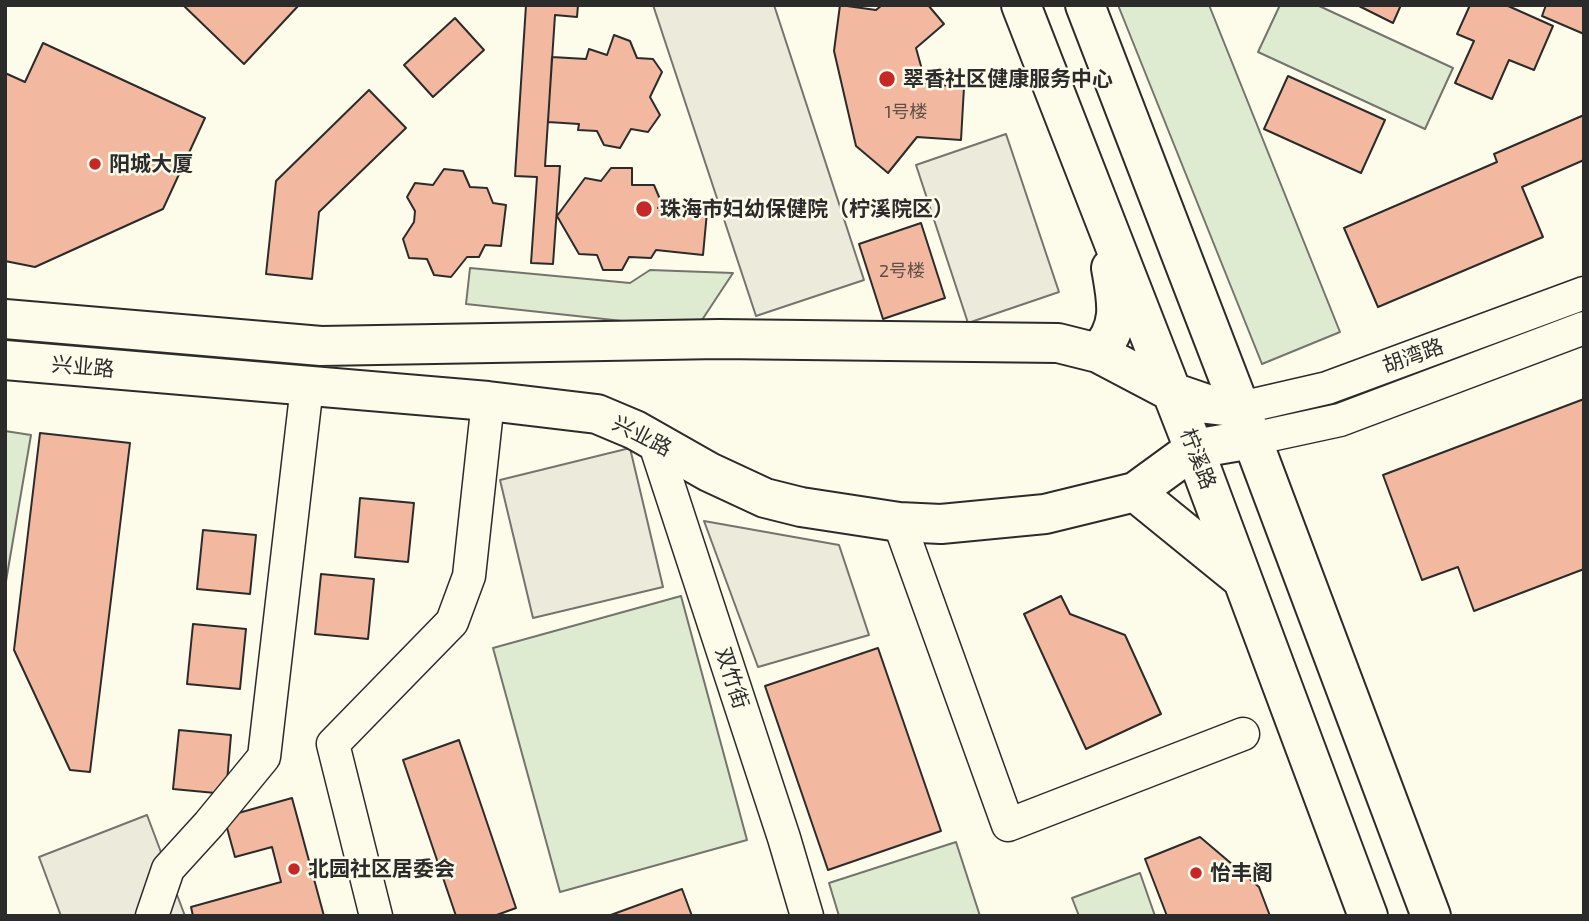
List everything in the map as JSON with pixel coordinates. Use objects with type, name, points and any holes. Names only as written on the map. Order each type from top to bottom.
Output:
[{"type":"main road","name":"柠溪路","points":[[1021,5],[1194,449],[1368,916]]},
{"type":"main road","points":[[1085,5],[1431,916]]},
{"type":"main road","points":[[1052,85],[1108,65]]},
{"type":"main road","points":[[1098,353],[1107,343],[1117,315],[1102,211]]},
{"type":"main road","name":"兴业路","points":[[5,319],[321,346],[752,339],[1058,344],[1098,353],[1172,392],[1246,423]]},
{"type":"main road","name":"兴业路","points":[[5,360],[488,401],[597,414],[617,421],[709,472],[765,498],[801,507],[899,522],[942,524],[1045,514],[1135,492],[1194,449],[1246,423]]},
{"type":"main road","points":[[1135,492],[1243,580]]},
{"type":"main road","points":[[1315,775],[1369,754]]},
{"type":"street","name":"胡湾路","points":[[1246,423],[1327,387],[1584,292]]},
{"type":"street","name":"胡湾路","points":[[1246,423],[1340,420],[1584,328]]},
{"type":"street","points":[[152,916],[168,869],[264,757],[307,386]]},
{"type":"street","points":[[376,916],[333,744],[452,622],[469,576],[488,401]]},
{"type":"street","name":"双竹街","points":[[654,441],[807,916]]},
{"type":"street","points":[[899,522],[1008,825],[1242,734]]},
{"type":"green space","points":[[1118,5],[1209,5],[1340,332],[1262,364]]},
{"type":"green space","points":[[1280,5],[1317,5],[1453,68],[1425,129],[1258,52]]},
{"type":"green space","points":[[470,268],[630,283],[650,270],[733,273],[696,329],[466,304]]},
{"type":"green space","points":[[5,431],[31,435],[5,587]]},
{"type":"green space","points":[[681,596],[747,840],[560,892],[493,648]]},
{"type":"green space","points":[[956,842],[980,916],[839,916],[829,883]]},
{"type":"green space","points":[[1140,873],[1155,916],[1079,916],[1072,898]]},
{"type":"shaded area","points":[[653,5],[774,5],[864,280],[756,316]]},
{"type":"shaded area","points":[[1006,134],[1059,292],[968,323],[916,165]]},
{"type":"shaded area","points":[[630,448],[663,587],[533,618],[500,480]]},
{"type":"shaded area","points":[[704,521],[839,545],[869,635],[758,667]]},
{"type":"shaded area","points":[[147,815],[185,916],[61,916],[39,857]]},
{"type":"building","points":[[183,5],[299,5],[244,64]]},
{"type":"building","points":[[526,5],[578,5],[577,17],[555,15],[545,166],[560,166],[553,264],[531,263],[537,177],[515,176]]},
{"type":"building","points":[[840,5],[876,10],[882,5],[928,5],[944,24],[916,48],[926,84],[964,87],[961,140],[917,137],[888,173],[856,146],[834,51]]},
{"type":"building","points":[[1357,5],[1401,5],[1393,23]]},
{"type":"building","points":[[1470,5],[1506,5],[1553,26],[1534,70],[1509,60],[1492,99],[1455,83],[1474,41],[1457,34]]},
{"type":"building","points":[[1546,5],[1584,5],[1584,34],[1542,16]]},
{"type":"building","points":[[455,18],[484,50],[433,97],[404,65]]},
{"type":"building","points":[[614,35],[630,41],[637,58],[653,59],[662,72],[650,97],[660,115],[648,132],[631,129],[620,148],[604,145],[597,131],[578,130],[579,124],[548,122],[552,57],[586,59],[589,49],[607,55]]},
{"type":"building","name":"阳城大厦","points":[[43,43],[205,118],[163,209],[35,267],[5,261],[5,73],[25,82]]},
{"type":"building","points":[[1288,76],[1385,120],[1361,173],[1264,129]]},
{"type":"building","points":[[369,90],[406,128],[319,212],[312,279],[266,274],[276,181]]},
{"type":"building","points":[[1584,115],[1584,160],[1522,187],[1543,237],[1378,307],[1344,228],[1497,162],[1494,154]]},
{"type":"building","points":[[611,168],[632,168],[632,185],[654,185],[662,204],[658,208],[707,212],[703,255],[656,250],[651,258],[629,257],[622,270],[603,270],[597,255],[579,254],[557,216],[585,178],[601,181]]},
{"type":"building","points":[[444,169],[463,171],[470,187],[487,188],[493,203],[506,205],[501,246],[485,245],[479,257],[467,257],[451,277],[434,275],[427,259],[409,258],[403,239],[414,222],[415,211],[407,197],[415,183],[433,185]]},
{"type":"building","points":[[921,223],[945,298],[883,319],[859,244]]},
{"type":"building","points":[[1584,399],[1584,569],[1474,611],[1458,567],[1422,580],[1383,475]]},
{"type":"building","points":[[40,433],[130,443],[90,772],[70,770],[14,650]]},
{"type":"building","points":[[360,498],[414,503],[408,562],[355,557]]},
{"type":"building","points":[[203,530],[256,535],[250,594],[197,589]]},
{"type":"building","points":[[321,574],[374,579],[368,639],[315,634]]},
{"type":"building","points":[[1061,596],[1070,614],[1125,635],[1161,714],[1086,749],[1024,614]]},
{"type":"building","points":[[193,624],[246,629],[240,689],[187,684]]},
{"type":"building","points":[[878,648],[941,831],[828,870],[765,686]]},
{"type":"building","points":[[179,730],[231,735],[226,794],[173,789]]},
{"type":"building","points":[[459,740],[516,908],[494,916],[456,916],[403,760]]},
{"type":"building","name":"北园社区居委会","points":[[292,798],[324,916],[193,916],[191,907],[281,882],[272,847],[235,857],[224,817]]},
{"type":"building","name":"怡丰阁","points":[[1200,837],[1259,887],[1270,916],[1167,916],[1145,859]]},
{"type":"building","points":[[682,889],[692,916],[608,916]]},
{"type":"place","name":"翠香社区健康服务中心","points":[[887,79]]},
{"type":"place","name":"阳城大厦","points":[[95,164]]},
{"type":"place","name":"珠海市妇幼保健院（柠溪院区）","points":[[644,209]]},
{"type":"place","name":"北园社区居委会","points":[[294,869]]},
{"type":"place","name":"怡丰阁","points":[[1196,873]]}]
